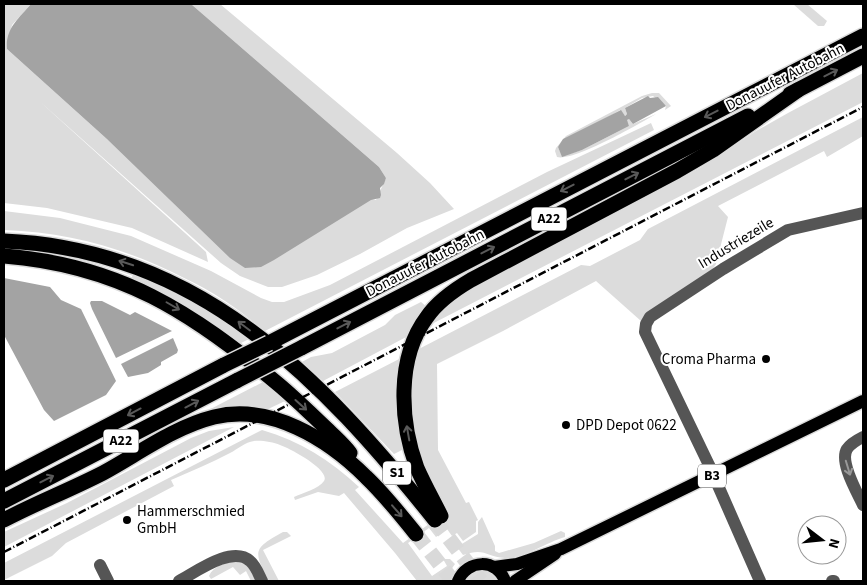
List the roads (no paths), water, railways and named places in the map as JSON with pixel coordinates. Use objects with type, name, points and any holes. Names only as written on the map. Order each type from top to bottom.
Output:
[{"type":"highway","name":"Donauufer Autobahn","points":[[4,480],[863,36]]},
{"type":"highway","name":"Donauufer Autobahn","points":[[4,501],[863,56]]},
{"type":"highway","name":"S1","points":[[4,241],[54,245],[108,257],[156,274],[187,289],[226,313],[278,353],[305,377],[358,429],[438,518],[418,468],[409,439],[405,405],[405,383],[409,357],[415,337],[426,317],[444,298],[471,280],[677,171],[713,150],[798,90]]},
{"type":"highway","points":[[4,256],[42,260],[82,269],[129,285],[177,309],[224,340],[284,390],[348,450],[366,477]]},
{"type":"highway","name":"S1","points":[[4,520],[42,500],[101,474],[177,432],[215,416],[253,414],[301,430],[334,449],[366,477],[416,534]]},
{"type":"highway","points":[[4,468],[48,457]]},
{"type":"main road","name":"B3","points":[[458,581],[462,573],[473,565],[511,566],[561,549],[863,401]]},
{"type":"main road","name":"B3","points":[[515,581],[561,549]]},
{"type":"main road","points":[[494,567],[500,571],[505,581]]},
{"type":"street","name":"Industriezeile","points":[[713,476],[645,332],[646,324],[650,317],[723,269],[788,230],[863,213]]},
{"type":"street","points":[[863,437],[853,442],[846,450],[845,461],[863,505]]},
{"type":"street","points":[[713,476],[760,581]]},
{"type":"street","points":[[178,581],[223,558],[235,555],[244,557],[253,563],[262,581]]},
{"type":"street","points":[[100,565],[108,581]]},
{"type":"tunnel","points":[[435,520],[481,581]]},
{"type":"tunnel","points":[[416,534],[453,581]]},
{"type":"railway","points":[[4,552],[863,107]]},
{"type":"place","name":"Croma Pharma","points":[[766,359]]},
{"type":"place","name":"DPD Depot 0622","points":[[566,425]]},
{"type":"place","name":"Hammerschmied GmbH","points":[[127,520]]}]
